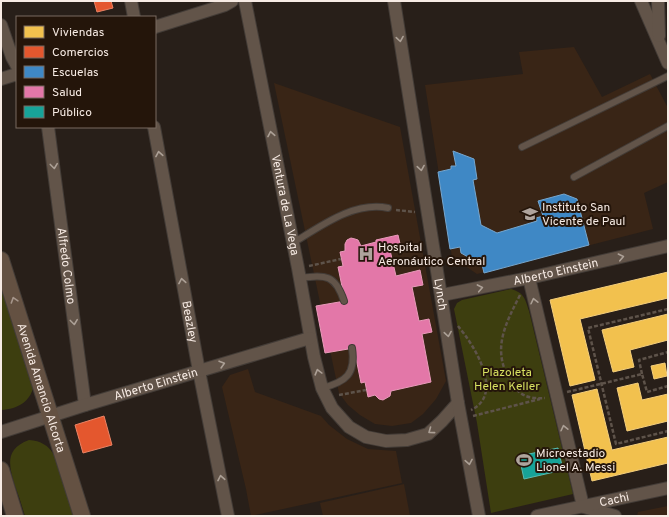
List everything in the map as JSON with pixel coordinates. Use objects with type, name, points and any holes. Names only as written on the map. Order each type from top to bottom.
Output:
[{"type":"main road","name":"Avenida Amancio Alcorta","points":[[1,260],[52,417],[82,516]]},
{"type":"main road","points":[[1,470],[15,516]]},
{"type":"street","points":[[130,1],[134,16]]},
{"type":"street","points":[[156,27],[225,5],[232,1]]},
{"type":"street","name":"Ventura de La Vega","points":[[244,1],[299,273],[310,338],[327,398]]},
{"type":"street","name":"Lynch","points":[[394,1],[460,413],[479,516]]},
{"type":"street","points":[[641,1],[668,63]]},
{"type":"street","points":[[658,1],[660,45]]},
{"type":"street","points":[[1,25],[16,64]]},
{"type":"street","points":[[1,79],[16,74]]},
{"type":"street","name":"Alfredo Colmo","points":[[48,128],[85,405]]},
{"type":"street","name":"Beazley","points":[[154,128],[199,371],[228,516]]},
{"type":"street","name":"Alberto Einstein","points":[[442,295],[529,278],[668,246]]},
{"type":"street","points":[[529,278],[583,506],[615,516]]},
{"type":"street","name":"Alberto Einstein","points":[[1,432],[52,417],[85,405],[310,338]]},
{"type":"street","points":[[327,398],[349,427],[366,437],[386,441],[407,440],[428,434],[442,421],[460,413]]},
{"type":"street","name":"Cachi","points":[[536,516],[668,488]]},
{"type":"lane","points":[[522,147],[668,76]]},
{"type":"lane","points":[[574,177],[668,126]]},
{"type":"lane","points":[[293,243],[325,224],[346,214],[368,207],[378,206],[388,208]]},
{"type":"lane","points":[[299,273],[332,280],[339,288],[344,301]]},
{"type":"lane","points":[[327,398],[351,370],[353,362],[352,348]]},
{"type":"path","points":[[388,208],[418,212],[429,218]]},
{"type":"path","points":[[299,273],[341,259]]},
{"type":"path","points":[[529,278],[506,322],[503,334],[501,357],[508,376],[517,390],[532,398],[544,398]]},
{"type":"path","points":[[444,308],[469,341],[483,370],[487,384],[486,394],[481,403],[476,408],[460,413]]},
{"type":"path","points":[[668,309],[588,328],[616,444],[668,431]]},
{"type":"path","points":[[668,352],[639,360],[647,392],[668,386]]},
{"type":"path","points":[[460,413],[544,398],[642,374]]},
{"type":"path","points":[[327,398],[366,390]]},
{"type":"shaded area","points":[[574,47],[602,97],[650,74],[668,108],[668,182],[644,193],[653,229],[477,274],[452,257],[425,85],[523,74],[519,52]]},
{"type":"shaded area","name":"Hospital Aeronáutico Central","points":[[274,83],[400,127],[446,381],[436,399],[423,414],[411,423],[392,426],[375,424],[360,415],[348,405],[339,393]]},
{"type":"shaded area","points":[[248,369],[255,392],[321,416],[329,425],[347,439],[368,449],[396,451],[402,483],[251,516],[222,387],[230,375]]},
{"type":"shaded area","points":[[404,484],[410,516],[323,516],[320,503]]},
{"type":"shaded area","points":[[668,506],[668,516],[637,516],[638,512]]},
{"type":"green space","points":[[1,280],[34,383],[30,395],[23,403],[13,408],[1,410]]},
{"type":"green space","name":"Plazoleta Helen Keller","points":[[511,289],[521,294],[529,311],[573,494],[491,513],[477,423],[454,309],[457,303],[462,300]]},
{"type":"green space","points":[[29,440],[44,444],[54,455],[74,516],[25,516],[11,472],[10,459],[15,448]]},
{"type":"building: Viviendas","points":[[668,272],[668,298],[580,319],[595,380],[570,386],[550,300]]},
{"type":"building: Viviendas","points":[[668,314],[668,340],[630,350],[634,367],[613,372],[602,330]]},
{"type":"building: Viviendas","points":[[665,363],[667,376],[654,379],[651,366]]},
{"type":"building: Viviendas","points":[[638,383],[642,400],[668,394],[668,421],[627,431],[617,388]]},
{"type":"building: Viviendas","points":[[597,389],[612,450],[668,437],[668,463],[592,481],[572,395]]},
{"type":"building: Comercios","points":[[94,1],[111,1],[113,8],[97,12]]},
{"type":"building: Comercios","points":[[104,416],[112,445],[83,453],[75,425]]},
{"type":"building: Escuelas","points":[[453,151],[474,159],[477,179],[473,180],[481,225],[497,233],[537,221],[536,218],[543,216],[538,201],[564,194],[577,199],[589,245],[484,273],[481,260],[475,261],[461,253],[460,247],[450,249],[438,172],[451,169],[451,166],[456,166]]},
{"type":"building: Salud","points":[[398,235],[401,248],[390,250],[396,276],[420,270],[423,285],[412,287],[419,321],[429,319],[432,332],[422,334],[431,382],[391,391],[390,396],[383,400],[379,399],[375,395],[368,397],[365,382],[361,383],[354,348],[325,353],[316,306],[345,301],[338,267],[343,266],[340,252],[345,251],[345,244],[347,240],[351,238],[358,240],[361,246],[376,242],[376,240]]},
{"type":"building: Público","points":[[558,448],[563,470],[524,479],[519,456]]},
{"type":"place","name":"Instituto San Vicente de Paul","points":[[530,214]]},
{"type":"place","name":"Hospital Aeronáutico Central","points":[[366,254]]},
{"type":"place","name":"Microestadio Lionel A. Messi","points":[[524,460]]}]
